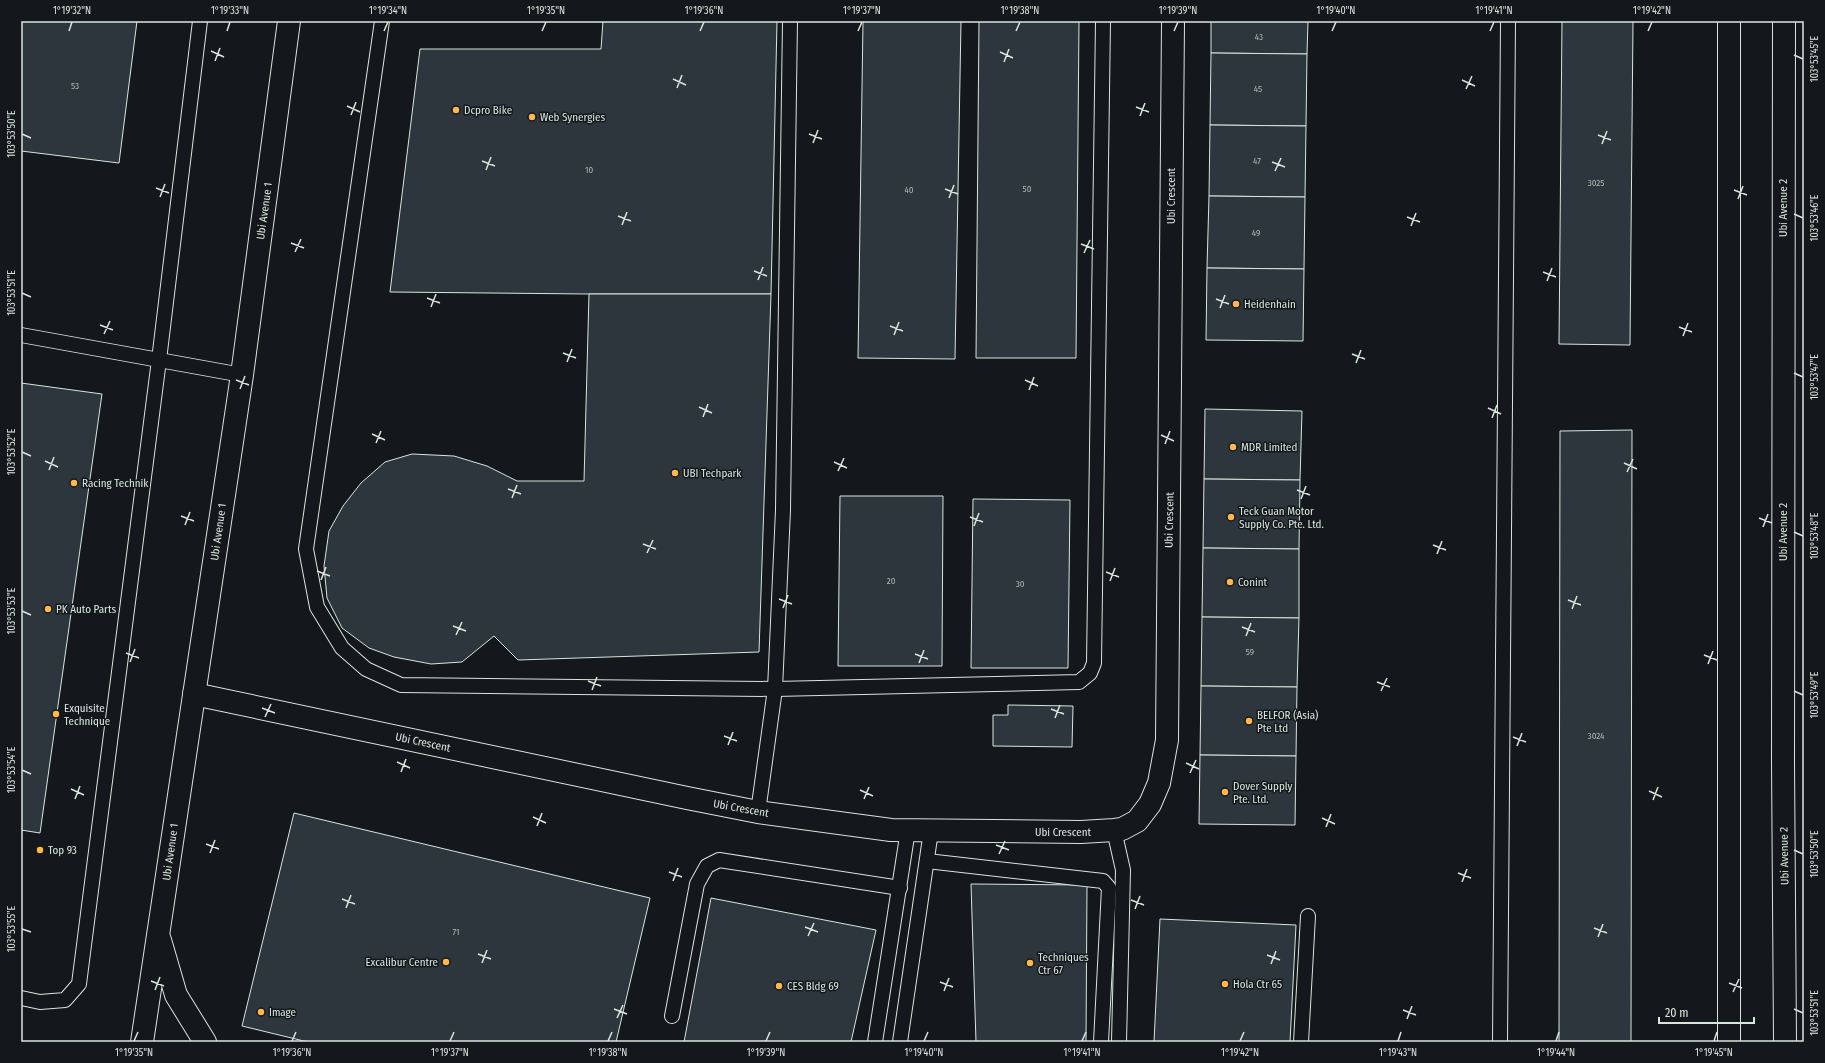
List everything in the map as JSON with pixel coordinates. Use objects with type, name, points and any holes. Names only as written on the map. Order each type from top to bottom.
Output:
[{"type":"street","name":"Ubi Avenue 1","points":[[142,1042],[242,375],[289,21]]},
{"type":"street","name":"Ubi Crescent","points":[[194,694],[758,812],[891,830],[1081,832],[1122,829],[1137,821],[1150,804],[1159,783],[1167,740],[1173,21]]},
{"type":"street","points":[[1729,21],[1729,1042]]},
{"type":"street","name":"Ubi Avenue 2","points":[[1784,21],[1783,770],[1785,1042]]},
{"type":"street","points":[[158,935],[176,995],[205,1042]]},
{"type":"lane","points":[[21,998],[40,1002],[65,1000],[79,984],[159,360],[200,21]]},
{"type":"lane","points":[[382,21],[306,549],[317,607],[342,648],[366,669],[401,685],[775,689],[1079,682],[1090,673],[1094,663],[1103,21]]},
{"type":"lane","points":[[758,812],[775,689],[783,510],[790,21]]},
{"type":"lane","points":[[1500,1042],[1508,21]]},
{"type":"lane","points":[[21,336],[242,375]]},
{"type":"lane","points":[[875,1042],[908,830]]},
{"type":"lane","points":[[1114,830],[1123,870],[1119,1042]]},
{"type":"lane","points":[[903,1042],[931,831]]},
{"type":"lane","points":[[672,1016],[697,884],[707,866],[719,860],[900,888]]},
{"type":"lane","points":[[927,861],[1103,881],[1109,888],[1101,1042]]},
{"type":"lane","points":[[1301,1042],[1308,916]]},
{"type":"building","points":[[21,21],[137,21],[119,163],[21,151]]},
{"type":"building","points":[[603,21],[777,21],[771,294],[390,292],[420,49],[601,49]]},
{"type":"building","points":[[863,21],[961,21],[955,359],[858,358]]},
{"type":"building","points":[[979,21],[1079,21],[1076,358],[976,358]]},
{"type":"building","points":[[1211,21],[1308,21],[1307,54],[1211,53]]},
{"type":"building","points":[[1562,21],[1633,21],[1630,345],[1559,344]]},
{"type":"building","points":[[1211,53],[1307,54],[1306,126],[1210,125]]},
{"type":"building","points":[[1210,125],[1306,126],[1305,197],[1209,196]]},
{"type":"building","points":[[1209,196],[1305,197],[1304,269],[1207,268]]},
{"type":"building","points":[[1207,268],[1304,269],[1303,341],[1206,340]]},
{"type":"building","name":"UBI Techpark","points":[[589,294],[771,294],[759,652],[518,660],[494,636],[462,662],[431,664],[394,657],[369,648],[342,628],[327,598],[324,566],[329,531],[343,506],[361,483],[385,462],[412,454],[454,456],[487,466],[517,481],[584,481]]},
{"type":"building","points":[[21,383],[102,394],[40,833],[21,830]]},
{"type":"building","points":[[1205,409],[1302,411],[1300,480],[1204,479]]},
{"type":"building","points":[[1632,430],[1631,1042],[1559,1042],[1560,431]]},
{"type":"building","points":[[1204,479],[1300,480],[1299,549],[1203,548]]},
{"type":"building","points":[[840,496],[943,496],[942,666],[838,666]]},
{"type":"building","points":[[973,499],[1070,500],[1068,668],[971,668]]},
{"type":"building","points":[[1203,548],[1299,549],[1299,618],[1202,617]]},
{"type":"building","points":[[1202,617],[1299,618],[1297,687],[1201,686]]},
{"type":"building","name":"BELFOR (Asia) Pte Ltd","points":[[1201,686],[1297,687],[1296,756],[1200,755]]},
{"type":"building","points":[[1008,705],[1073,706],[1072,747],[993,746],[993,715],[1008,715]]},
{"type":"building","points":[[1200,755],[1296,756],[1295,825],[1199,824]]},
{"type":"building","name":"Excalibur Centre","points":[[294,813],[650,898],[616,1042],[308,1042],[242,1026]]},
{"type":"building","name":"Techniques Ctr 67","points":[[971,884],[1087,885],[1086,1042],[976,1042]]},
{"type":"building","name":"CES Bldg 69","points":[[711,898],[876,930],[851,1042],[684,1042]]},
{"type":"building","name":"Hola Ctr 65","points":[[1160,919],[1296,925],[1290,1042],[1154,1042]]},
{"type":"place","name":"Dcpro Bike","points":[[456,110]]},
{"type":"place","name":"Web Synergies","points":[[532,117]]},
{"type":"place","name":"Heidenhain","points":[[1236,304]]},
{"type":"place","name":"MDR Limited","points":[[1233,447]]},
{"type":"place","name":"UBI Techpark","points":[[675,473]]},
{"type":"place","name":"Racing Technik","points":[[74,483]]},
{"type":"place","name":"Teck Guan Motor Supply Co. Pte. Ltd.","points":[[1231,517]]},
{"type":"place","name":"Conint","points":[[1230,582]]},
{"type":"place","name":"PK Auto Parts","points":[[48,609]]},
{"type":"place","name":"Exquisite Technique","points":[[56,714]]},
{"type":"place","name":"BELFOR (Asia) Pte Ltd","points":[[1249,721]]},
{"type":"place","name":"Dover Supply Pte. Ltd.","points":[[1225,792]]},
{"type":"place","name":"Top 93","points":[[40,850]]},
{"type":"place","name":"Excalibur Centre","points":[[446,962]]},
{"type":"place","name":"Techniques Ctr 67","points":[[1030,963]]},
{"type":"place","name":"Hola Ctr 65","points":[[1225,984]]},
{"type":"place","name":"CES Bldg 69","points":[[779,986]]},
{"type":"place","name":"Image","points":[[261,1012]]}]
